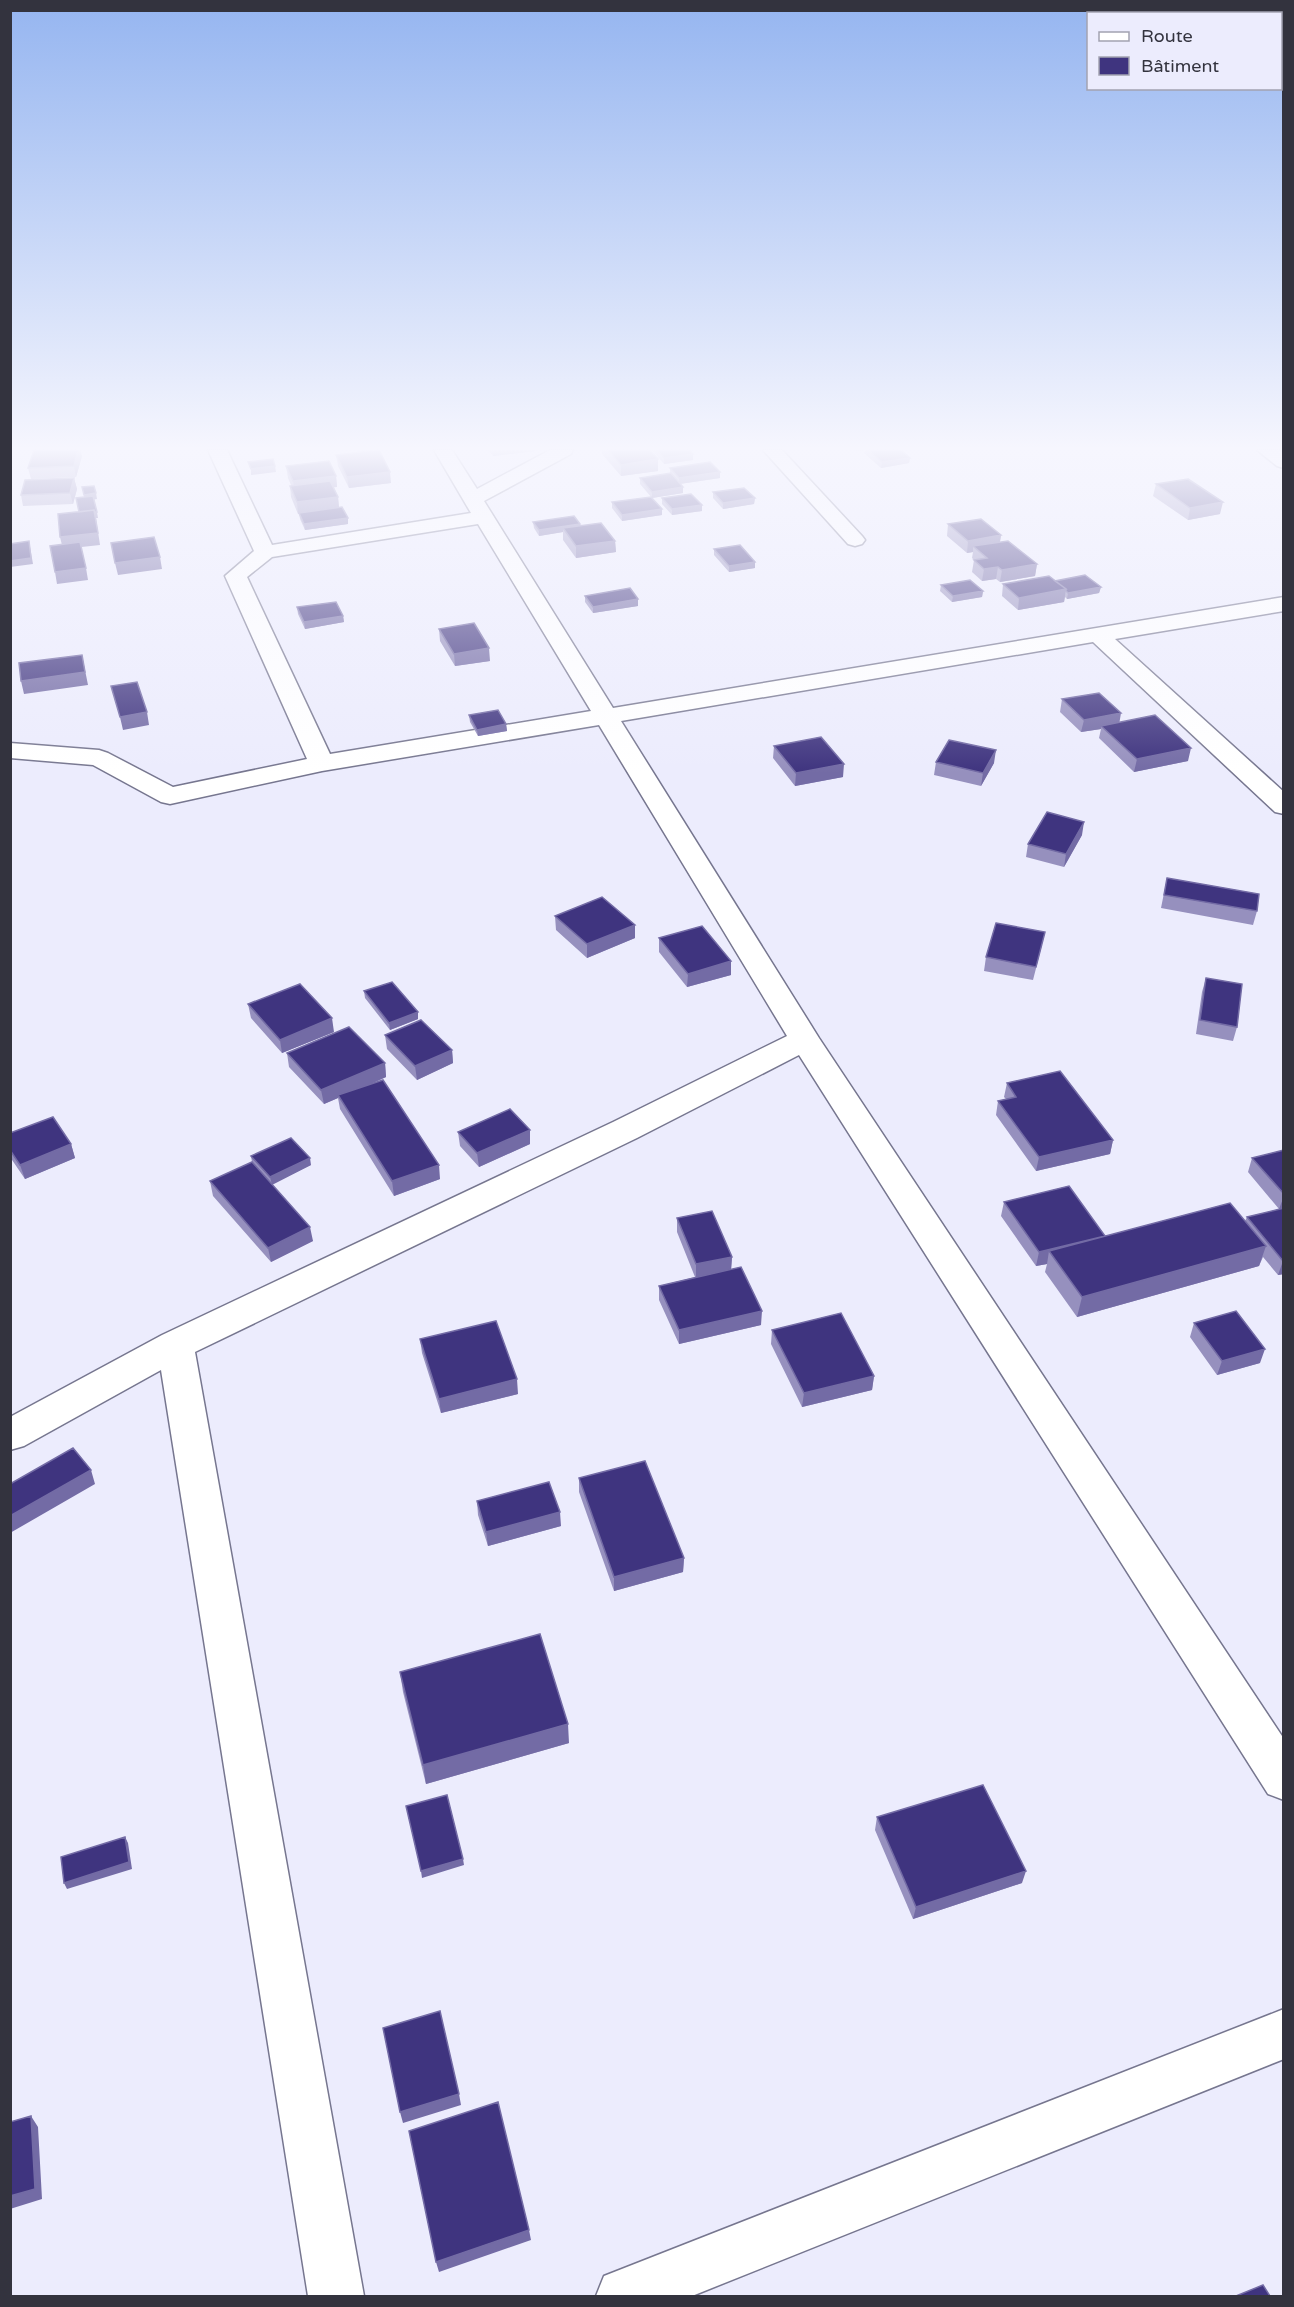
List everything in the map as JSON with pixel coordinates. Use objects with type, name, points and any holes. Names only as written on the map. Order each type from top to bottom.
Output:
[{"type":"street","points":[[258,558],[236,576],[322,763]]},
{"type":"street","points":[[510,558],[805,1040],[1284,1779]]},
{"type":"street","points":[[10,750],[99,758],[170,796],[322,763],[1284,604]]},
{"type":"street","points":[[1097,634],[1284,806]]},
{"type":"street","points":[[10,1435],[175,1345],[615,1135],[805,1040]]},
{"type":"street","points":[[175,1345],[336,2296]]},
{"type":"street","points":[[624,2296],[1284,2034]]},
{"type":"building","points":[[10,558],[31,558],[31,558],[10,561]]},
{"type":"building","points":[[52,558],[84,558],[86,568],[55,572]]},
{"type":"building","points":[[114,558],[155,558],[115,563]]},
{"type":"building","points":[[722,558],[751,558],[755,562],[729,566]]},
{"type":"building","points":[[1029,558],[1037,564],[1002,570],[998,567],[984,569],[974,560]]},
{"type":"building","points":[[1085,575],[1101,587],[1068,593],[1055,581]]},
{"type":"building","points":[[1049,576],[1066,589],[1019,598],[1003,584]]},
{"type":"building","points":[[970,580],[983,591],[953,596],[941,585]]},
{"type":"building","points":[[630,588],[638,599],[593,607],[585,596]]},
{"type":"building","points":[[336,602],[343,616],[304,622],[297,607]]},
{"type":"building","points":[[474,623],[489,648],[454,654],[439,629]]},
{"type":"building","points":[[82,655],[85,672],[21,681],[19,663]]},
{"type":"building","points":[[137,682],[147,712],[120,717],[111,686]]},
{"type":"building","points":[[1099,693],[1121,713],[1084,720],[1062,699]]},
{"type":"building","points":[[498,710],[506,724],[477,730],[469,715]]},
{"type":"building","points":[[1155,715],[1191,748],[1137,759],[1101,726]]},
{"type":"building","points":[[821,737],[844,764],[796,773],[774,746]]},
{"type":"building","points":[[949,740],[996,750],[983,773],[936,762]]},
{"type":"building","points":[[1047,812],[1084,822],[1066,854],[1028,844]]},
{"type":"building","points":[[1167,878],[1259,894],[1257,911],[1164,895]]},
{"type":"building","points":[[602,897],[635,925],[587,944],[555,916]]},
{"type":"building","points":[[996,923],[1045,932],[1036,967],[986,957]]},
{"type":"building","points":[[702,926],[731,961],[688,974],[659,938]]},
{"type":"building","points":[[1206,978],[1242,984],[1237,1027],[1200,1020]]},
{"type":"building","points":[[392,982],[418,1012],[389,1023],[364,991]]},
{"type":"building","points":[[300,984],[332,1018],[280,1040],[248,1004]]},
{"type":"building","points":[[421,1020],[452,1050],[415,1066],[385,1035]]},
{"type":"building","points":[[349,1027],[385,1063],[321,1090],[287,1053]]},
{"type":"building","points":[[1060,1071],[1113,1140],[1039,1157],[998,1101],[1016,1097],[1007,1083]]},
{"type":"building","points":[[383,1080],[439,1165],[392,1181],[338,1095]]},
{"type":"building","points":[[510,1109],[530,1130],[477,1153],[458,1132]]},
{"type":"building","points":[[53,1117],[71,1144],[20,1165],[10,1150],[10,1133]]},
{"type":"building","points":[[291,1138],[310,1158],[270,1177],[251,1156]]},
{"type":"building","points":[[1284,1150],[1284,1194],[1252,1158]]},
{"type":"building","points":[[252,1162],[310,1227],[268,1248],[210,1181]]},
{"type":"building","points":[[1069,1186],[1105,1236],[1039,1252],[1004,1202]]},
{"type":"building","points":[[1230,1203],[1266,1246],[1082,1297],[1049,1251]]},
{"type":"building","points":[[1284,1208],[1284,1261],[1283,1261],[1247,1217]]},
{"type":"building","points":[[712,1211],[732,1257],[696,1264],[677,1218]]},
{"type":"building","points":[[741,1267],[762,1311],[679,1330],[659,1286]]},
{"type":"building","points":[[1236,1311],[1265,1349],[1222,1361],[1194,1323]]},
{"type":"building","points":[[841,1313],[874,1376],[804,1393],[772,1330]]},
{"type":"building","points":[[496,1321],[517,1379],[439,1399],[420,1339]]},
{"type":"building","points":[[73,1448],[91,1470],[10,1516],[10,1484]]},
{"type":"building","points":[[645,1461],[684,1558],[614,1577],[579,1478]]},
{"type":"building","points":[[549,1482],[560,1512],[486,1532],[477,1501]]},
{"type":"building","points":[[540,1634],[568,1724],[423,1765],[400,1672]]},
{"type":"building","points":[[983,1785],[1026,1871],[916,1907],[877,1817]]},
{"type":"building","points":[[447,1795],[463,1859],[421,1871],[406,1806]]},
{"type":"building","points":[[125,1837],[129,1862],[64,1883],[61,1857]]},
{"type":"building","points":[[440,2011],[459,2094],[400,2112],[383,2028]]},
{"type":"building","points":[[498,2102],[529,2230],[436,2262],[409,2131]]},
{"type":"building","points":[[31,2116],[35,2189],[10,2196],[10,2122]]},
{"type":"building","points":[[1263,2285],[1270,2296],[1236,2296]]}]
